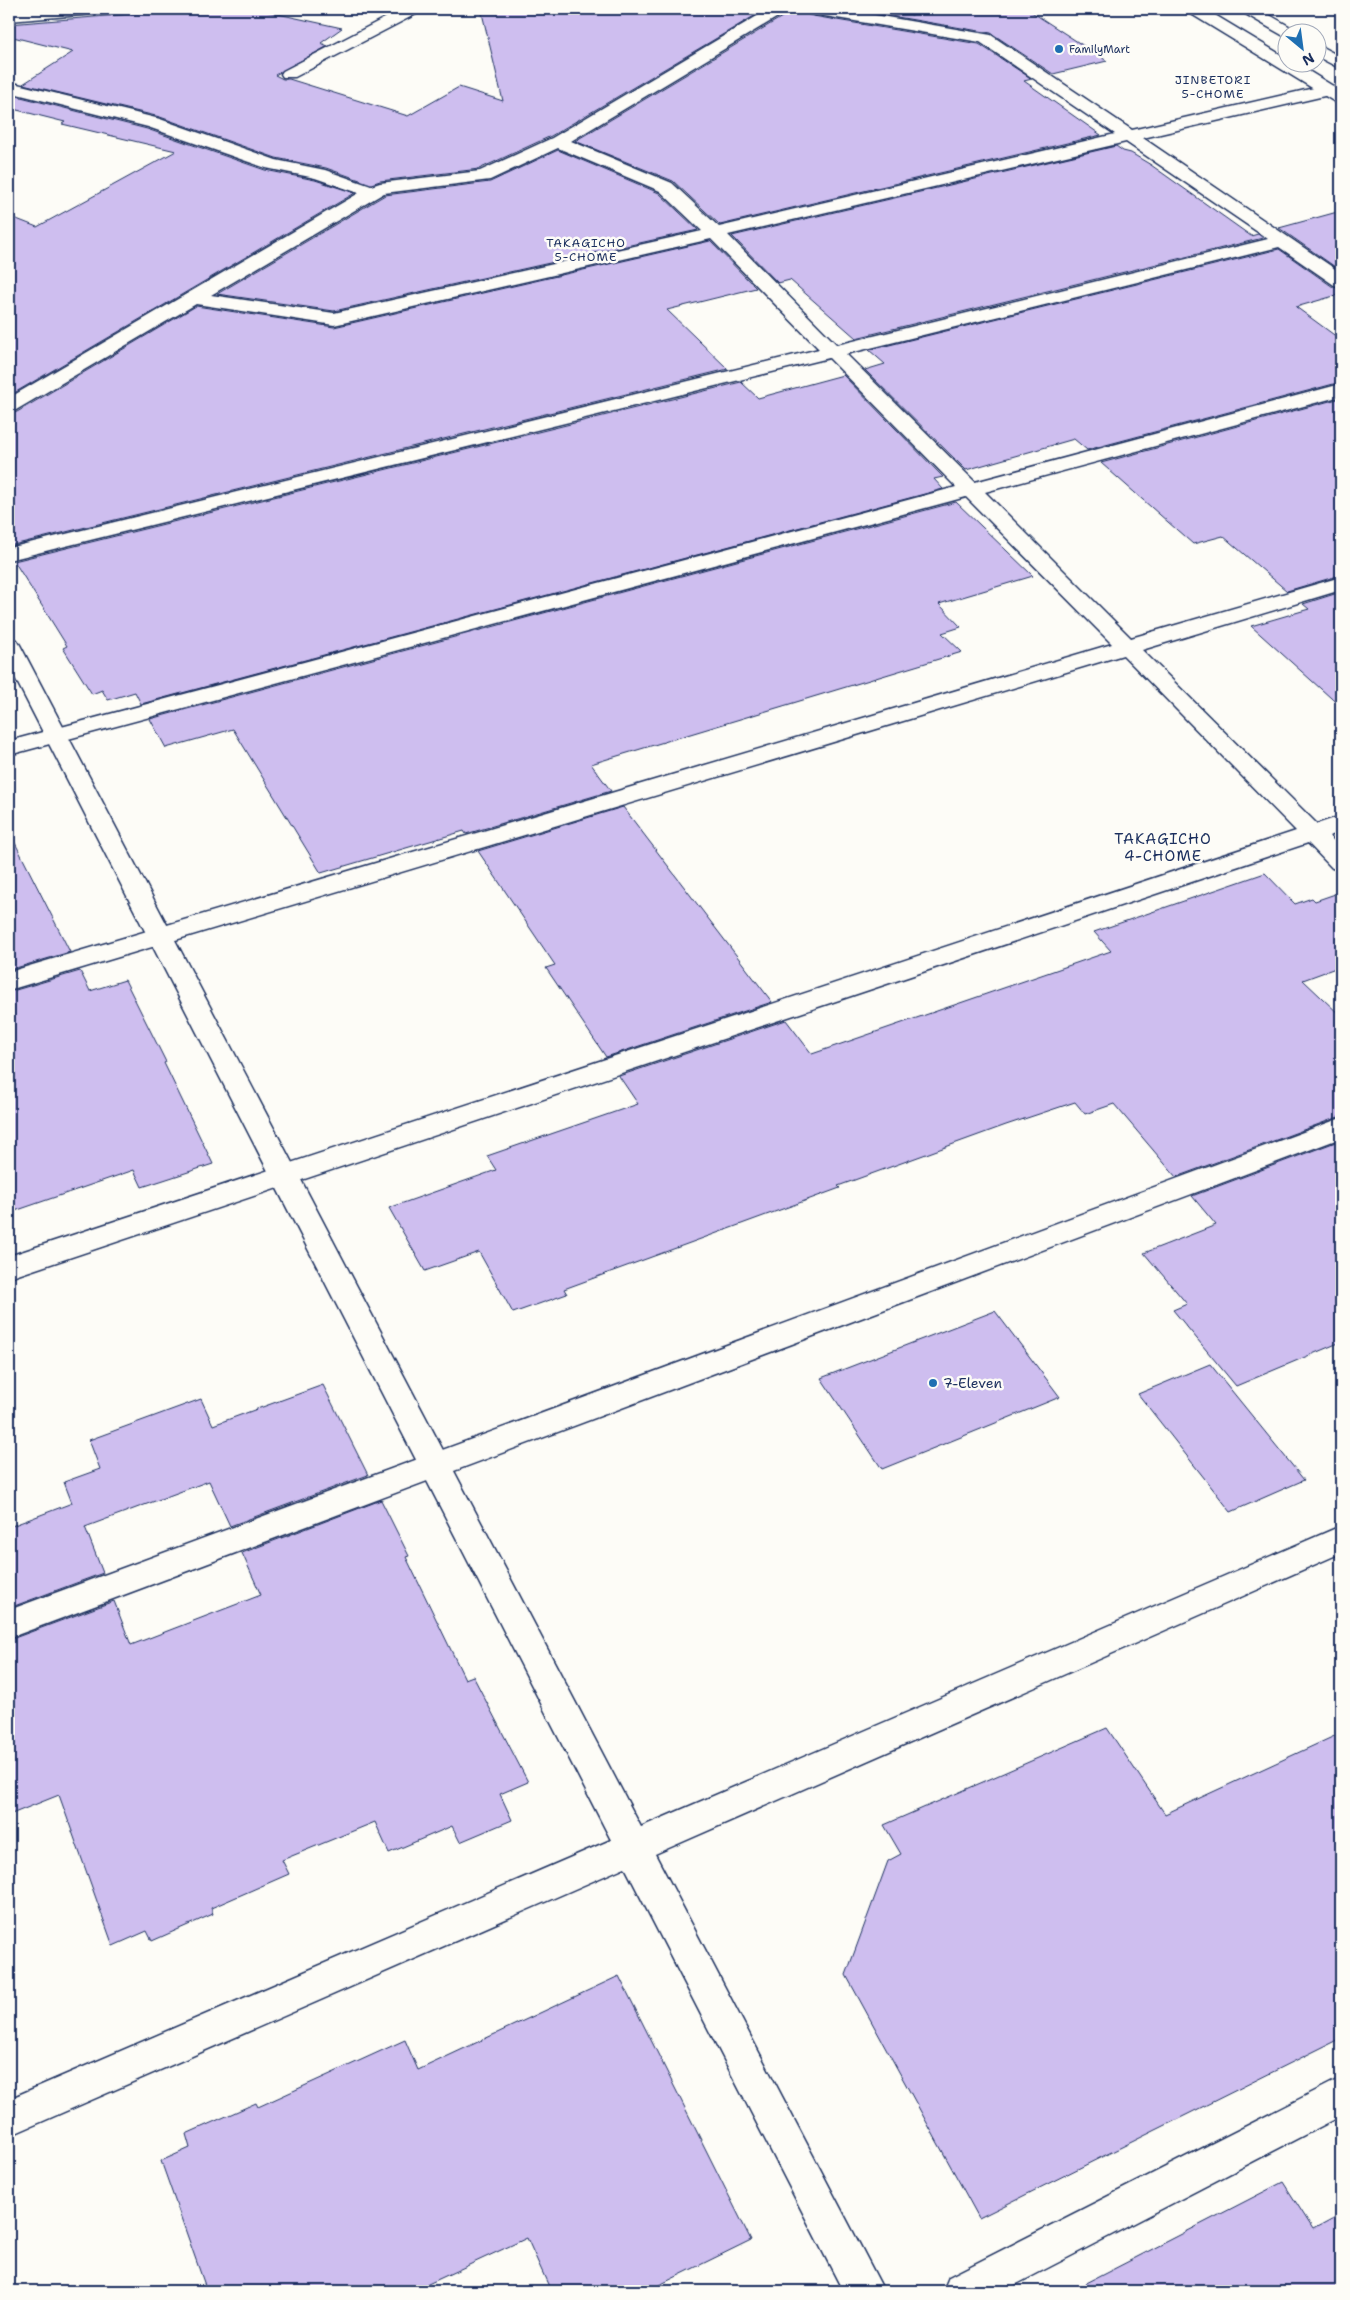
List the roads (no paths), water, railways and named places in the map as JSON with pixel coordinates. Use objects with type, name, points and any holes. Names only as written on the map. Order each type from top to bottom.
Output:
[{"type":"street","points":[[9,16],[93,9]]},
{"type":"street","points":[[289,74],[414,9]]},
{"type":"street","points":[[11,403],[380,188],[484,176],[558,142],[780,9]]},
{"type":"street","points":[[813,9],[985,38],[1341,281]]},
{"type":"street","points":[[1194,9],[1334,94]]},
{"type":"street","points":[[1248,9],[1278,26]]},
{"type":"street","points":[[1328,56],[1341,64]]},
{"type":"street","points":[[9,87],[154,124],[272,164],[319,174],[373,192]]},
{"type":"street","points":[[191,298],[334,319],[1129,137],[1334,94]]},
{"type":"street","points":[[558,142],[666,187],[715,233],[1341,862]]},
{"type":"street","points":[[9,554],[1282,241]]},
{"type":"street","points":[[9,748],[1341,390]]},
{"type":"street","points":[[9,982],[1341,583]]},
{"type":"street","points":[[9,645],[864,2291]]},
{"type":"street","points":[[9,1267],[1341,824]]},
{"type":"street","points":[[9,1624],[1341,1128]]},
{"type":"street","points":[[9,2118],[1341,1539]]},
{"type":"street","points":[[963,2291],[1341,2096]]},
{"type":"place","name":"FamilyMart","points":[[1059,49]]},
{"type":"place","name":"7-Eleven","points":[[933,1383]]},
{"type":"district","name":"JINBETORI 5-CHOME","points":[[1213,87]]},
{"type":"district","name":"TAKAGICHO 5-CHOME","points":[[586,250]]},
{"type":"district","name":"TAKAGICHO 4-CHOME","points":[[1163,848]]}]
